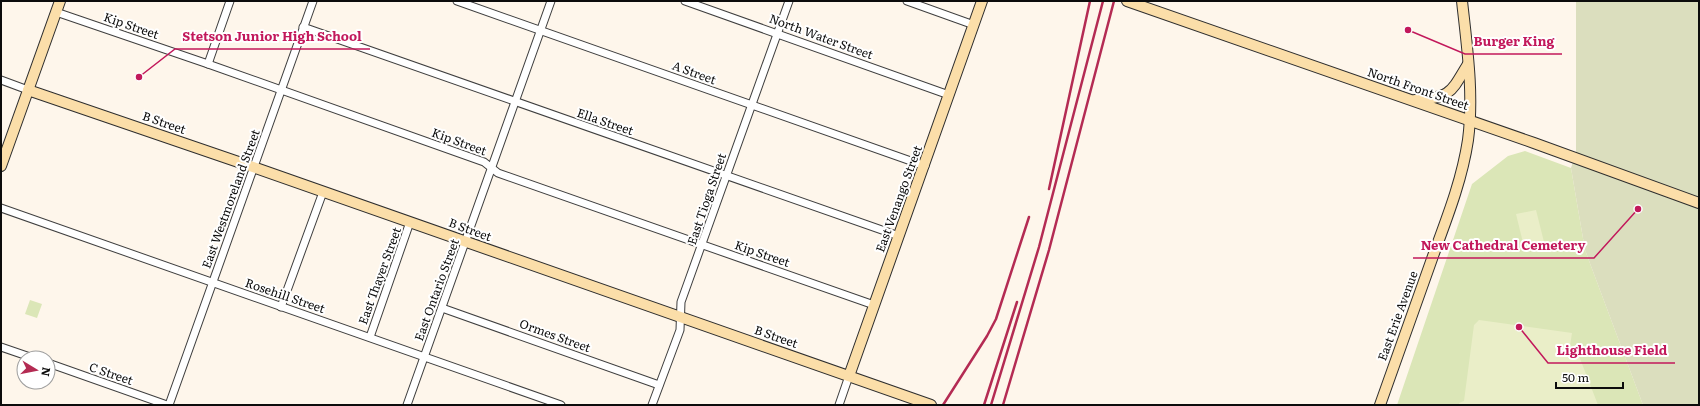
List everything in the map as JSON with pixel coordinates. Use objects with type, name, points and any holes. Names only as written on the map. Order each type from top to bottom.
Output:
[{"type":"main road","points":[[1,166],[60,1]]},
{"type":"main road","name":"East Venango Street","points":[[849,376],[925,166],[982,1]]},
{"type":"main road","name":"North Front Street","points":[[1127,1],[1534,143],[1699,203]]},
{"type":"main road","name":"East Erie Avenue","points":[[1380,405],[1456,190],[1466,151],[1470,121],[1468,64],[1462,1]]},
{"type":"main road","points":[[1410,100],[1436,98],[1445,95],[1454,87],[1468,64]]},
{"type":"main road","name":"B Street","points":[[28,90],[253,167],[931,405]]},
{"type":"street","points":[[208,64],[230,1]]},
{"type":"street","name":"East Westmoreland Street","points":[[168,405],[313,1]]},
{"type":"street","name":"A Street","points":[[457,1],[925,166]]},
{"type":"street","name":"East Ontario Street","points":[[408,405],[551,1]]},
{"type":"street","name":"North Water Street","points":[[685,1],[949,94]]},
{"type":"street","name":"East Tioga Street","points":[[652,405],[680,330],[679,317],[681,302],[703,245],[789,1]]},
{"type":"street","points":[[906,1],[974,25]]},
{"type":"street","name":"Kip Street","points":[[56,12],[484,162],[498,173],[874,305]]},
{"type":"street","name":"Ella Street","points":[[304,27],[899,236]]},
{"type":"street","name":"B Street","points":[[1,80],[28,90]]},
{"type":"street","points":[[281,306],[323,192]]},
{"type":"street","name":"Rosehill Street","points":[[1,208],[213,283],[370,336],[424,358],[561,405]]},
{"type":"street","name":"East Thayer Street","points":[[370,336],[410,222]]},
{"type":"street","name":"Ormes Street","points":[[442,308],[659,385]]},
{"type":"street","points":[[1,347],[16,352]]},
{"type":"street","name":"C Street","points":[[56,366],[168,405]]},
{"type":"street","name":"East Venango Street","points":[[839,405],[849,376]]},
{"type":"green space","points":[[1576,1],[1699,1],[1699,405],[1643,405],[1585,250],[1571,168],[1576,152]]},
{"type":"green space","points":[[1525,151],[1571,168],[1585,250],[1643,405],[1397,405],[1472,184],[1508,156]]},
{"type":"green space","points":[[1536,210],[1545,246],[1525,251],[1516,214]]},
{"type":"green space","points":[[30,300],[42,304],[37,318],[25,314]]},
{"type":"green space","points":[[1479,320],[1572,333],[1568,359],[1579,356],[1598,405],[1460,405],[1459,403],[1464,401],[1474,325]]},
{"type":"railway","points":[[1049,189],[1090,1]]},
{"type":"railway","points":[[991,405],[1039,247],[1103,1]]},
{"type":"railway","points":[[1003,405],[1049,250],[1114,1]]},
{"type":"railway","points":[[943,405],[987,336],[996,319],[1029,217]]},
{"type":"railway","points":[[984,405],[1017,302]]},
{"type":"place","name":"Burger King","points":[[1408,30]]},
{"type":"place","name":"Stetson Junior High School","points":[[139,77]]},
{"type":"place","name":"New Cathedral Cemetery","points":[[1638,209]]},
{"type":"place","name":"Lighthouse Field","points":[[1519,327]]}]
